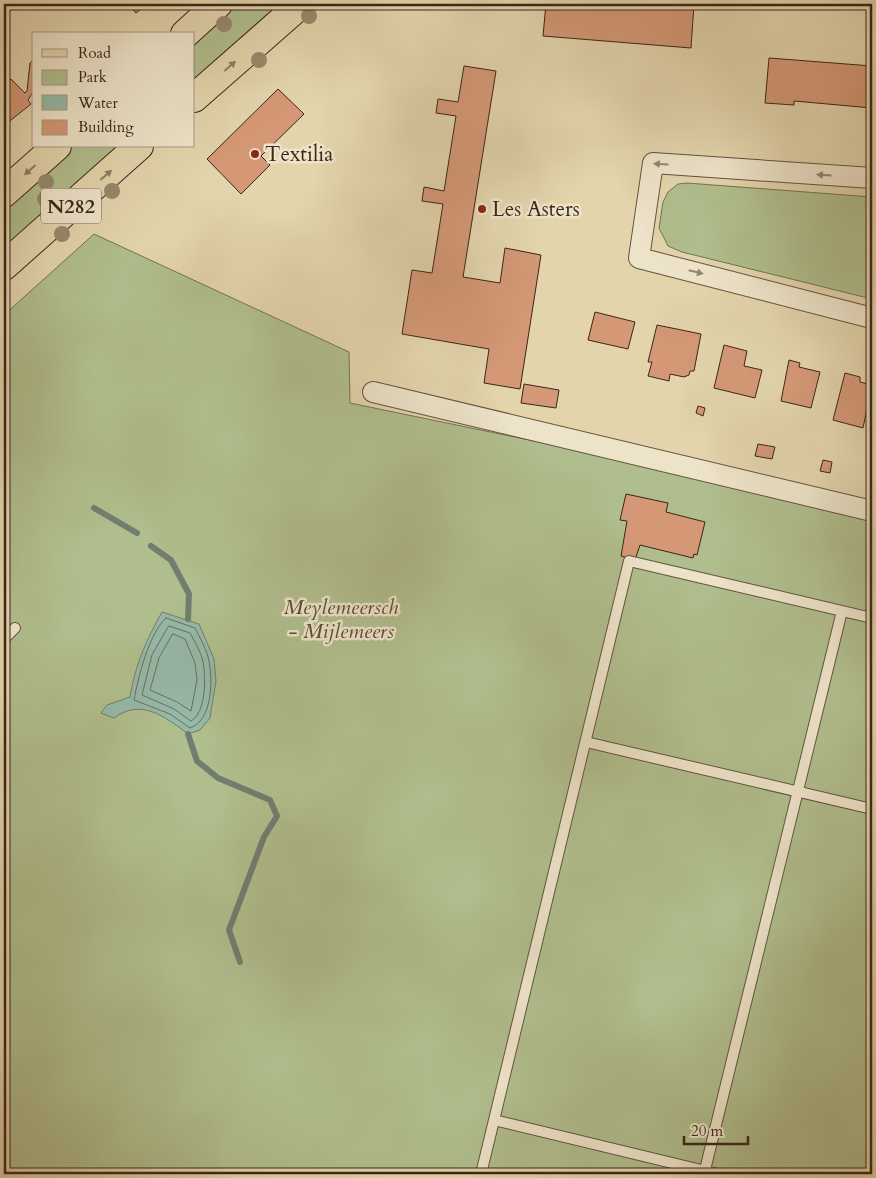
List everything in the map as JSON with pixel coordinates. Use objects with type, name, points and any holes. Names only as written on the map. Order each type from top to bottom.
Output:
[{"type":"main road","points":[[187,32],[218,4]]},
{"type":"main road","points":[[195,97],[301,4]]},
{"type":"main road","name":"N282","points":[[4,193],[55,148]]},
{"type":"main road","name":"N282","points":[[4,266],[137,148]]},
{"type":"street","points":[[872,178],[653,163],[639,258],[872,318]]},
{"type":"street","points":[[374,392],[872,511]]},
{"type":"lane","points":[[481,1174],[629,561],[872,618]]},
{"type":"lane","points":[[705,1173],[842,611]]},
{"type":"lane","points":[[4,639],[15,628]]},
{"type":"lane","points":[[586,742],[872,809]]},
{"type":"lane","points":[[494,1120],[705,1173],[718,1174]]},
{"type":"green space","points":[[229,4],[284,4],[195,82],[195,34]]},
{"type":"green space","points":[[67,148],[121,148],[4,252],[4,204]]},
{"type":"green space","points":[[687,183],[872,197],[872,299],[682,252],[668,246],[659,228],[663,202],[668,192],[678,184]]},
{"type":"green space","name":"Meylemeersch - Mijlemeers","points":[[94,234],[349,352],[350,403],[597,454],[872,519],[872,1174],[4,1174],[4,315]]},
{"type":"water","points":[[162,612],[199,624],[214,659],[216,681],[210,718],[200,730],[188,734],[170,721],[152,712],[134,710],[124,712],[114,718],[101,713],[107,705],[130,697],[142,653]]},
{"type":"building","points":[[128,4],[147,4],[136,13]]},
{"type":"building","points":[[546,4],[694,4],[691,48],[543,36]]},
{"type":"building","points":[[769,58],[872,66],[872,108],[794,101],[794,105],[765,103]]},
{"type":"building","points":[[32,61],[32,94],[28,100],[31,104],[6,124],[4,121],[4,82],[11,79],[25,93],[27,91],[30,63]]},
{"type":"building","points":[[464,66],[496,71],[463,277],[500,283],[505,248],[541,255],[520,389],[484,383],[489,349],[402,334],[412,270],[432,273],[443,204],[422,201],[424,187],[444,191],[456,116],[436,113],[438,99],[458,102]]},
{"type":"building","points":[[278,89],[304,114],[261,156],[270,165],[241,194],[207,159]]},
{"type":"building","points":[[595,312],[635,322],[628,349],[588,340]]},
{"type":"building","points":[[657,325],[701,334],[694,371],[690,371],[689,375],[684,377],[670,374],[669,381],[648,376],[652,362],[648,362]]},
{"type":"building","points":[[724,345],[747,351],[744,366],[762,370],[755,398],[714,388]]},
{"type":"building","points":[[789,360],[800,363],[799,367],[820,372],[811,408],[781,401]]},
{"type":"building","points":[[845,373],[860,377],[860,382],[872,385],[863,428],[833,420]]},
{"type":"building","points":[[524,384],[559,390],[556,408],[521,403]]},
{"type":"building","points":[[698,406],[705,408],[703,416],[696,413]]},
{"type":"building","points":[[758,444],[775,447],[772,459],[755,456]]},
{"type":"building","points":[[823,460],[832,462],[830,473],[820,471]]},
{"type":"building","points":[[626,494],[668,503],[666,512],[705,522],[697,555],[694,554],[693,558],[640,545],[635,560],[621,556],[627,521],[620,520]]},
{"type":"waterway","points":[[94,508],[137,533]]},
{"type":"waterway","points":[[151,546],[171,560],[189,594],[188,619]]},
{"type":"waterway","points":[[188,734],[197,761],[218,778],[270,800],[277,816],[264,837],[229,930],[240,962]]},
{"type":"place","name":"Textilia","points":[[255,154]]},
{"type":"place","name":"Les Asters","points":[[482,209]]}]
